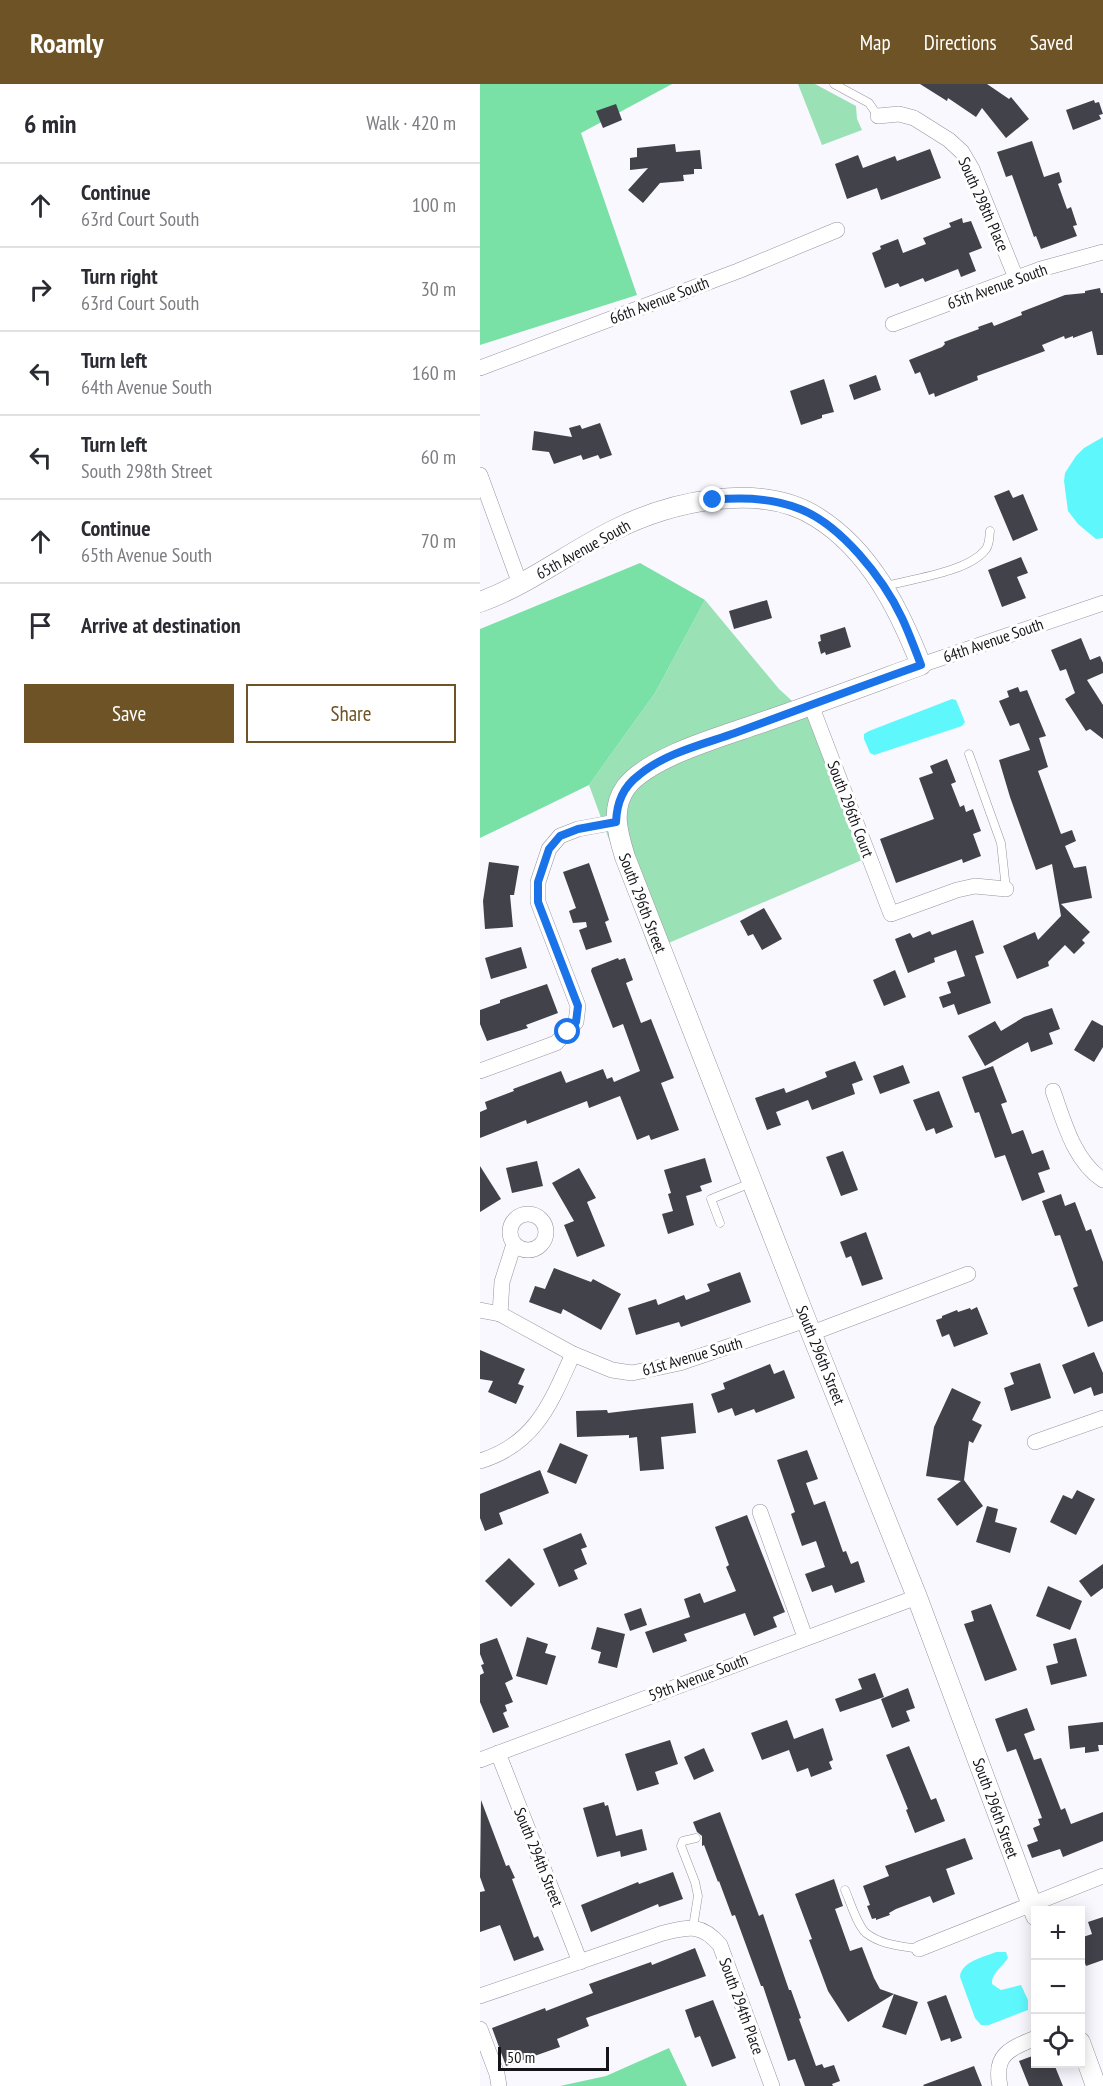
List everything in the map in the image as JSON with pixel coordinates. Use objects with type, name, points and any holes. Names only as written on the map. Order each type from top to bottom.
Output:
[{"type":"street","name":"South 298th Place","points":[[878,116],[899,114],[914,118],[949,140],[962,152],[972,169],[1016,278]]},
{"type":"street","name":"66th Avenue South","points":[[480,368],[738,271],[837,230]]},
{"type":"street","name":"65th Avenue South","points":[[893,324],[1041,269],[1103,252]]},
{"type":"street","points":[[480,475],[520,584]]},
{"type":"street","name":"65th Avenue South","points":[[480,603],[520,584],[627,524],[681,505],[713,500],[760,500],[800,509],[826,524],[854,549],[883,587],[901,616],[921,665]]},
{"type":"street","name":"64th Avenue South","points":[[622,794],[639,775],[663,761],[921,665],[1103,603]]},
{"type":"street","name":"South 296th Court","points":[[811,705],[891,914],[957,890],[975,886],[1006,889]]},
{"type":"street","name":"South 296th Street","points":[[622,794],[616,822],[625,857],[917,1597],[1032,1906]]},
{"type":"street","points":[[480,1071],[556,1043],[576,1022],[578,1006],[538,902],[538,882],[549,849],[560,836],[578,829],[616,822]]},
{"type":"street","points":[[1053,1091],[1077,1150],[1092,1172],[1103,1180]]},
{"type":"street","points":[[500,1314],[502,1282],[514,1244]]},
{"type":"street","name":"61st Avenue South","points":[[480,1310],[500,1314],[573,1354],[612,1370],[632,1373],[680,1363],[809,1326],[968,1274]]},
{"type":"street","points":[[480,1461],[510,1448],[530,1432],[548,1409],[573,1354]]},
{"type":"street","points":[[1035,1442],[1103,1418]]},
{"type":"street","points":[[760,1512],[805,1637]]},
{"type":"street","name":"59th Avenue South","points":[[480,1760],[917,1597]]},
{"type":"street","name":"South 294th Street","points":[[498,1753],[580,1962]]},
{"type":"street","points":[[1041,1906],[1103,1876]]},
{"type":"street","points":[[919,1949],[1031,1911]]},
{"type":"street","points":[[480,1996],[663,1933],[699,1929]]},
{"type":"street","name":"South 294th Place","points":[[699,1929],[720,1945],[772,2086]]},
{"type":"street","points":[[480,2029],[497,2074],[499,2086]]},
{"type":"street","points":[[1000,2086],[998,2075],[1000,2061],[1007,2051],[1031,2040]]},
{"type":"street","points":[[1085,2056],[1096,2086]]},
{"type":"lane","points":[[834,84],[869,103],[878,116]]},
{"type":"lane","points":[[883,587],[961,566],[987,548],[990,531]]},
{"type":"lane","points":[[969,754],[1001,843],[1006,889]]},
{"type":"lane","points":[[720,1223],[711,1199],[753,1183]]},
{"type":"lane","points":[[696,1838],[683,1841],[681,1846],[695,1882],[698,1896],[699,1929]]},
{"type":"lane","points":[[845,1890],[866,1933],[887,1944],[919,1949]]},
{"type":"green space","points":[[480,84],[672,84],[581,133],[637,295],[480,345]]},
{"type":"green space","points":[[798,84],[815,84],[856,106],[857,119],[862,130],[822,145]]},
{"type":"green space","points":[[640,563],[705,600],[655,693],[589,785],[480,838],[480,629]]},
{"type":"green space","points":[[705,600],[779,689],[801,709],[811,705],[869,857],[650,951],[589,785],[655,693]]},
{"type":"green space","points":[[669,2048],[687,2086],[560,2086],[606,2076]]},
{"type":"water","points":[[1103,437],[1103,538],[1096,539],[1078,524],[1068,511],[1064,481],[1065,473],[1076,456],[1084,448]]},
{"type":"water","points":[[952,699],[956,700],[965,722],[962,726],[874,755],[870,753],[864,734]]},
{"type":"water","points":[[996,1952],[1006,1952],[1008,1958],[995,1974],[992,1984],[1001,1990],[1021,1985],[1028,2000],[1028,2010],[989,2025],[981,2025],[975,2018],[960,1977],[961,1972],[968,1964]]},
{"type":"building","points":[[920,84],[987,84],[1009,99],[1011,97],[1029,119],[1006,138],[982,108],[976,117],[948,98],[947,101]]},
{"type":"building","points":[[1094,100],[1095,103],[1099,102],[1103,114],[1099,115],[1101,119],[1073,130],[1066,110]]},
{"type":"building","points":[[616,104],[622,120],[603,128],[596,111]]},
{"type":"building","points":[[1032,141],[1044,177],[1059,172],[1062,182],[1058,184],[1067,209],[1071,207],[1077,225],[1073,226],[1077,236],[1041,249],[1036,236],[1034,237],[1012,175],[1006,177],[997,152]]},
{"type":"building","points":[[675,144],[676,152],[700,150],[702,169],[694,169],[694,174],[683,175],[684,181],[660,183],[643,203],[628,190],[648,168],[630,170],[630,158],[637,157],[637,148]]},
{"type":"building","points":[[930,149],[941,178],[881,200],[877,188],[847,199],[835,164],[858,155],[863,168],[895,156],[897,161]]},
{"type":"building","points":[[962,218],[963,223],[971,221],[982,248],[969,253],[976,271],[961,277],[958,269],[925,282],[923,278],[900,287],[898,283],[885,288],[872,253],[881,249],[880,246],[898,239],[903,253],[926,244],[923,238],[951,227],[949,223]]},
{"type":"building","points":[[1100,288],[1103,293],[1103,355],[1097,355],[1092,331],[1073,338],[1073,336],[1065,339],[1064,336],[1042,345],[1045,351],[977,376],[978,380],[935,397],[934,393],[929,395],[920,372],[915,374],[909,360],[942,347],[944,342],[979,329],[978,327],[992,322],[994,326],[1022,315],[1021,312],[1065,295],[1085,293],[1085,291]]},
{"type":"building","points":[[876,375],[881,390],[854,400],[849,385]]},
{"type":"building","points":[[824,379],[834,412],[801,425],[790,391]]},
{"type":"building","points":[[600,423],[612,455],[600,459],[598,455],[583,460],[581,455],[554,464],[549,452],[532,450],[534,431],[572,437],[569,428],[580,425],[582,429]]},
{"type":"building","points":[[1009,490],[1013,498],[1023,494],[1038,530],[1013,541],[994,496]]},
{"type":"building","points":[[1021,557],[1028,573],[1017,577],[1026,598],[1002,607],[988,570]]},
{"type":"building","points":[[767,600],[772,618],[734,629],[729,611]]},
{"type":"building","points":[[845,627],[851,647],[826,655],[825,652],[821,654],[818,642],[821,641],[820,635]]},
{"type":"building","points":[[1081,638],[1090,660],[1100,656],[1103,663],[1103,673],[1087,680],[1103,705],[1103,739],[1090,729],[1086,731],[1065,699],[1075,693],[1066,669],[1060,671],[1051,650]]},
{"type":"building","points":[[1018,687],[1020,692],[1027,690],[1046,736],[1039,738],[1048,767],[1038,771],[1061,834],[1072,830],[1076,841],[1065,846],[1074,868],[1086,866],[1092,898],[1061,904],[1090,932],[1082,940],[1085,943],[1074,954],[1065,945],[1048,962],[1049,966],[1017,979],[1003,946],[1035,932],[1038,940],[1061,916],[1052,864],[1036,870],[999,760],[1030,750],[1019,723],[1010,726],[999,701],[1009,697],[1007,691]]},
{"type":"building","points":[[947,759],[956,782],[951,784],[960,807],[964,805],[966,812],[973,809],[981,831],[973,834],[981,856],[963,863],[962,859],[896,883],[880,839],[934,819],[919,778],[933,773],[930,766]]},
{"type":"building","points":[[489,862],[519,866],[514,895],[510,895],[513,927],[485,929],[483,901]]},
{"type":"building","points":[[589,863],[609,920],[605,922],[612,942],[586,950],[579,930],[587,927],[586,922],[573,923],[569,911],[576,908],[563,872]]},
{"type":"building","points":[[764,908],[782,939],[762,950],[753,934],[748,936],[740,921]]},
{"type":"building","points":[[973,920],[984,953],[975,956],[991,1003],[958,1015],[954,1004],[943,1008],[939,997],[951,993],[947,982],[965,976],[956,950],[934,958],[935,962],[908,973],[895,939],[910,933],[913,938],[930,931],[932,935]]},
{"type":"building","points":[[521,947],[527,968],[491,979],[485,958]]},
{"type":"building","points":[[618,958],[619,960],[625,958],[633,980],[626,983],[641,1023],[651,1019],[674,1078],[661,1083],[679,1130],[651,1140],[649,1135],[637,1140],[620,1096],[589,1108],[587,1101],[527,1124],[526,1120],[480,1138],[480,1112],[487,1109],[485,1102],[514,1091],[513,1089],[561,1071],[566,1083],[603,1069],[607,1079],[612,1077],[614,1082],[640,1071],[623,1024],[613,1028],[591,971],[592,968]]},
{"type":"building","points":[[895,970],[906,997],[884,1006],[873,980]]},
{"type":"building","points":[[547,984],[558,1013],[526,1025],[528,1028],[487,1041],[480,1024],[480,1010],[500,1003],[500,1000]]},
{"type":"building","points":[[1052,1008],[1060,1029],[1049,1033],[1053,1044],[1031,1052],[1028,1042],[985,1066],[968,1036],[995,1021],[1001,1031],[1024,1017]]},
{"type":"building","points":[[1092,1020],[1103,1026],[1103,1047],[1094,1062],[1074,1050]]},
{"type":"building","points":[[855,1061],[863,1080],[852,1084],[855,1094],[812,1110],[808,1100],[776,1112],[781,1125],[767,1130],[755,1098],[784,1088],[786,1093],[827,1077],[825,1072]]},
{"type":"building","points":[[903,1065],[910,1083],[880,1094],[873,1076]]},
{"type":"building","points":[[993,1066],[1007,1102],[1001,1104],[1012,1134],[1023,1130],[1032,1154],[1043,1150],[1050,1169],[1038,1173],[1045,1192],[1022,1201],[1005,1155],[995,1158],[979,1112],[975,1113],[962,1077]]},
{"type":"building","points":[[939,1091],[953,1127],[936,1134],[934,1128],[926,1131],[913,1100]]},
{"type":"building","points":[[843,1151],[858,1190],[841,1196],[826,1157]]},
{"type":"building","points":[[705,1158],[712,1182],[700,1186],[702,1191],[686,1196],[694,1225],[668,1234],[662,1214],[673,1211],[668,1194],[671,1193],[664,1170]]},
{"type":"building","points":[[537,1161],[543,1186],[512,1193],[506,1168]]},
{"type":"building","points":[[480,1166],[501,1199],[480,1212]]},
{"type":"building","points":[[579,1168],[596,1198],[587,1202],[605,1246],[577,1257],[564,1225],[574,1221],[552,1183]]},
{"type":"building","points":[[1061,1194],[1065,1206],[1075,1202],[1086,1231],[1091,1229],[1103,1262],[1103,1321],[1088,1327],[1073,1288],[1078,1286],[1060,1235],[1055,1236],[1042,1201]]},
{"type":"building","points":[[866,1232],[883,1279],[862,1286],[851,1256],[846,1258],[840,1242]]},
{"type":"building","points":[[554,1268],[591,1282],[593,1279],[621,1294],[601,1330],[563,1309],[561,1314],[529,1302],[535,1286],[545,1289]]},
{"type":"building","points":[[740,1272],[751,1302],[681,1327],[679,1322],[636,1335],[628,1308],[656,1299],[658,1305],[684,1295],[686,1300],[710,1291],[707,1284]]},
{"type":"building","points":[[977,1307],[988,1334],[954,1347],[949,1334],[942,1337],[936,1320],[957,1310],[958,1312]]},
{"type":"building","points":[[480,1350],[525,1369],[518,1384],[524,1386],[516,1404],[488,1392],[493,1381],[480,1379]]},
{"type":"building","points":[[1094,1352],[1103,1373],[1103,1393],[1094,1396],[1091,1387],[1074,1394],[1062,1365]]},
{"type":"building","points":[[1040,1363],[1051,1398],[1011,1411],[1004,1388],[1014,1384],[1010,1373]]},
{"type":"building","points":[[770,1364],[774,1374],[784,1370],[795,1398],[756,1413],[754,1409],[735,1416],[732,1408],[718,1413],[711,1394],[725,1389],[723,1383]]},
{"type":"building","points":[[952,1388],[981,1402],[972,1420],[982,1425],[973,1443],[969,1441],[964,1480],[983,1506],[957,1526],[937,1499],[961,1481],[926,1476],[934,1427]]},
{"type":"building","points":[[693,1403],[696,1433],[661,1437],[664,1469],[640,1471],[637,1437],[629,1438],[629,1435],[577,1437],[576,1411],[607,1410],[608,1413]]},
{"type":"building","points":[[560,1443],[588,1455],[576,1484],[547,1472]]},
{"type":"building","points":[[807,1450],[818,1479],[806,1483],[814,1505],[825,1501],[843,1552],[846,1551],[851,1564],[858,1561],[865,1582],[835,1593],[832,1585],[812,1592],[805,1574],[825,1567],[816,1541],[802,1546],[791,1514],[795,1512],[777,1460]]},
{"type":"building","points":[[540,1470],[549,1493],[499,1513],[503,1524],[485,1531],[480,1518],[480,1494]]},
{"type":"building","points":[[1077,1490],[1095,1499],[1076,1535],[1050,1522],[1063,1495],[1072,1499]]},
{"type":"building","points":[[987,1506],[998,1509],[995,1522],[1017,1528],[1010,1553],[976,1542]]},
{"type":"building","points":[[747,1515],[785,1612],[773,1617],[777,1627],[754,1636],[745,1613],[684,1634],[687,1641],[653,1653],[645,1632],[690,1617],[684,1599],[700,1593],[704,1603],[736,1591],[726,1567],[729,1565],[715,1527]]},
{"type":"building","points":[[581,1533],[587,1547],[581,1549],[587,1564],[574,1570],[578,1579],[559,1587],[543,1549]]},
{"type":"building","points":[[509,1558],[535,1584],[511,1607],[485,1581]]},
{"type":"building","points":[[1103,1564],[1103,1588],[1091,1597],[1079,1581]]},
{"type":"building","points":[[1048,1586],[1082,1601],[1070,1630],[1036,1616]]},
{"type":"building","points":[[991,1604],[1017,1670],[985,1681],[964,1624],[974,1621],[971,1611]]},
{"type":"building","points":[[641,1608],[647,1625],[630,1631],[624,1614]]},
{"type":"building","points":[[597,1627],[625,1634],[617,1668],[598,1663],[601,1652],[591,1649]]},
{"type":"building","points":[[527,1637],[548,1644],[545,1653],[556,1656],[547,1685],[516,1676]]},
{"type":"building","points":[[497,1638],[513,1679],[505,1683],[513,1702],[505,1705],[507,1711],[503,1713],[509,1727],[493,1733],[480,1702],[480,1675],[484,1673],[481,1665],[484,1664],[480,1654],[480,1644]]},
{"type":"building","points":[[1076,1638],[1087,1676],[1051,1685],[1046,1666],[1058,1663],[1053,1644]]},
{"type":"building","points":[[875,1673],[884,1697],[840,1712],[835,1699],[862,1689],[858,1679]]},
{"type":"building","points":[[908,1688],[915,1708],[906,1711],[910,1721],[892,1728],[881,1699]]},
{"type":"building","points":[[1027,1708],[1035,1730],[1024,1734],[1034,1760],[1041,1758],[1061,1810],[1065,1808],[1071,1824],[1103,1812],[1103,1841],[1063,1857],[1060,1849],[1032,1858],[1027,1845],[1038,1841],[1033,1828],[1040,1825],[1038,1819],[1042,1818],[1016,1749],[1007,1752],[995,1719]]},
{"type":"building","points":[[787,1720],[794,1739],[823,1728],[833,1760],[829,1762],[832,1769],[811,1777],[808,1768],[797,1772],[789,1750],[762,1760],[751,1733]]},
{"type":"building","points":[[1103,1722],[1103,1745],[1098,1745],[1099,1751],[1085,1753],[1085,1747],[1070,1749],[1068,1726]]},
{"type":"building","points":[[670,1740],[678,1764],[655,1772],[659,1784],[637,1791],[625,1754]]},
{"type":"building","points":[[909,1746],[931,1800],[936,1798],[945,1821],[915,1833],[906,1810],[908,1809],[886,1755]]},
{"type":"building","points":[[704,1748],[714,1771],[694,1780],[684,1757]]},
{"type":"building","points":[[481,1800],[506,1866],[509,1865],[515,1878],[512,1879],[534,1938],[538,1936],[544,1950],[514,1961],[500,1925],[480,1932],[480,1892],[485,1891],[480,1877]]},
{"type":"building","points":[[604,1802],[605,1806],[608,1805],[616,1836],[642,1829],[647,1850],[621,1857],[620,1851],[597,1857],[583,1808]]},
{"type":"building","points":[[720,1812],[759,1916],[763,1914],[816,2066],[822,2064],[824,2068],[834,2065],[840,2081],[832,2084],[833,2086],[805,2086],[795,2059],[788,2061],[763,1986],[761,1986],[735,1915],[732,1916],[704,1845],[702,1846],[702,1836],[697,1832],[693,1822]]},
{"type":"building","points":[[965,1838],[973,1859],[946,1869],[955,1894],[933,1903],[930,1896],[896,1909],[889,1913],[890,1915],[876,1920],[876,1918],[872,1919],[863,1886],[889,1876],[885,1866]]},
{"type":"building","points":[[673,1872],[683,1899],[659,1907],[658,1904],[591,1932],[581,1905],[638,1882],[639,1884]]},
{"type":"building","points":[[834,1879],[843,1906],[835,1909],[850,1951],[862,1947],[880,1989],[894,1994],[848,2022],[828,1991],[795,1894]]},
{"type":"building","points":[[1103,1917],[1103,1960],[1086,1966],[1085,1936],[1092,1934],[1088,1922]]},
{"type":"building","points":[[695,1948],[706,1976],[586,2018],[589,2026],[557,2039],[560,2047],[506,2066],[492,2028],[593,1993],[589,1984],[651,1962],[652,1965]]},
{"type":"building","points":[[894,1994],[918,2002],[906,2035],[882,2027]]},
{"type":"building","points":[[946,1995],[962,2038],[951,2042],[950,2038],[941,2041],[927,2002]]},
{"type":"building","points":[[713,2000],[736,2058],[712,2067],[700,2036],[695,2038],[685,2010]]},
{"type":"building","points":[[1031,2056],[1031,2068],[1056,2068],[1063,2086],[1029,2086],[1019,2061]]},
{"type":"building","points":[[974,2066],[982,2086],[923,2085]]},
{"type":"route","points":[[568,1032],[576,1022],[578,1006],[538,902],[538,882],[543,863],[549,849],[560,836],[578,829],[616,822],[617,809],[626,787],[649,768],[669,758],[921,665],[901,616],[883,587],[874,573],[840,535],[809,513],[780,503],[731,498],[713,500]]}]
